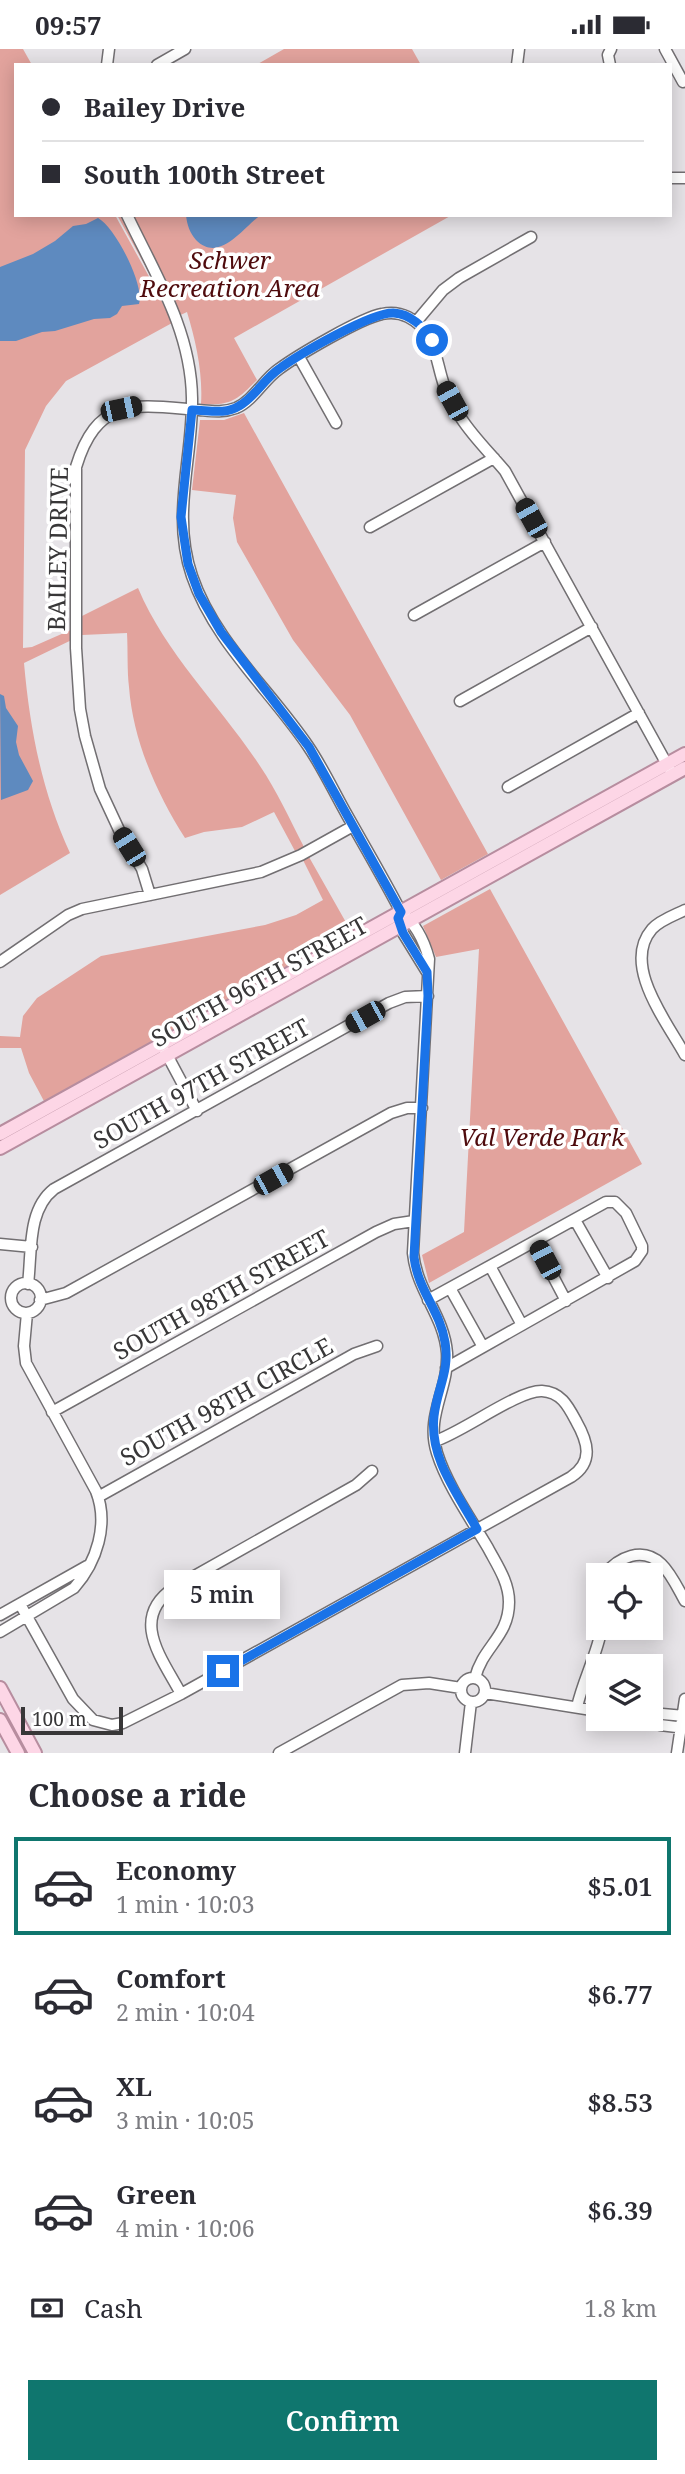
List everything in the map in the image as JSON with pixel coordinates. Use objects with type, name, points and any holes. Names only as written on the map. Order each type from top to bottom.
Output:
[{"type":"main road","name":"SOUTH 96TH STREET","points":[[3,1136],[167,1055],[675,769],[685,754]]},
{"type":"main road","points":[[0,1688],[35,1753]]},
{"type":"main road","points":[[0,1720],[18,1753]]},
{"type":"street","points":[[161,63],[186,49]]},
{"type":"street","points":[[665,49],[684,82]]},
{"type":"street","points":[[128,217],[181,328],[191,373],[192,410],[181,517],[188,564],[199,594],[221,632],[309,747],[404,920],[418,961],[427,972],[414,1263],[419,1283],[442,1328],[446,1347],[446,1368],[434,1415],[435,1441],[442,1465],[503,1575],[509,1598],[508,1618],[504,1628],[482,1658],[475,1678]]},
{"type":"street","points":[[531,237],[458,278],[443,290],[416,322],[432,340],[444,387],[460,416],[474,438],[505,471],[639,713],[675,769]]},
{"type":"street","name":"BAILEY DRIVE","points":[[150,895],[145,875],[120,832],[100,789],[80,709],[76,648],[76,467],[83,443],[94,427],[121,409],[155,405],[192,410],[219,411],[236,408],[277,370],[370,317],[395,313],[416,322]]},
{"type":"street","points":[[299,357],[336,423]]},
{"type":"street","points":[[370,527],[494,458]]},
{"type":"street","points":[[414,615],[545,542]]},
{"type":"street","points":[[460,701],[592,627]]},
{"type":"street","points":[[508,787],[639,713]]},
{"type":"street","points":[[0,962],[68,915],[82,909],[274,868],[353,826]]},
{"type":"street","points":[[685,909],[656,925],[641,952],[643,977],[685,1055]]},
{"type":"street","name":"SOUTH 97TH STREET","points":[[32,1247],[39,1204],[44,1196],[54,1189],[389,1003],[405,997],[428,996]]},
{"type":"street","points":[[167,1055],[197,1111]]},
{"type":"street","points":[[40,1300],[66,1293],[394,1111],[422,1108]]},
{"type":"street","points":[[428,1300],[610,1201],[615,1202],[626,1213],[642,1251],[635,1261],[608,1278],[446,1368]]},
{"type":"street","points":[[575,1220],[608,1278]]},
{"type":"street","name":"SOUTH 98TH STREET","points":[[51,1412],[376,1232],[394,1224],[414,1221]]},
{"type":"street","points":[[535,1241],[566,1301]]},
{"type":"street","points":[[0,1244],[32,1247],[28,1284]]},
{"type":"street","points":[[490,1266],[523,1325]]},
{"type":"street","points":[[28,1284],[38,1290],[40,1300],[35,1310],[27,1313],[15,1308],[11,1296],[19,1285],[28,1284]]},
{"type":"street","points":[[450,1288],[482,1347]]},
{"type":"street","points":[[0,1632],[74,1588],[83,1578],[94,1556],[102,1519],[98,1497],[25,1360],[27,1313]]},
{"type":"street","name":"SOUTH 98TH CIRCLE","points":[[98,1497],[354,1354],[377,1346]]},
{"type":"street","points":[[20,1604],[73,1699],[93,1720],[112,1725],[123,1723],[181,1694],[580,1470],[588,1449],[584,1435],[561,1398],[549,1392],[536,1391],[452,1435],[435,1441]]},
{"type":"street","points":[[181,1694],[151,1636],[151,1619],[159,1600],[175,1587],[356,1485],[372,1471]]},
{"type":"street","points":[[618,1563],[639,1555],[650,1556],[660,1563]]},
{"type":"street","points":[[0,1615],[88,1566]]},
{"type":"street","points":[[663,1566],[685,1601]]},
{"type":"street","points":[[577,1707],[584,1678],[599,1640]]},
{"type":"street","points":[[475,1678],[484,1685],[485,1693],[481,1699],[471,1702],[464,1699],[461,1688],[464,1682],[475,1678]]},
{"type":"street","points":[[279,1753],[402,1685],[429,1683],[461,1688]]},
{"type":"street","points":[[485,1693],[586,1709]]},
{"type":"street","points":[[677,1753],[683,1728],[685,1699]]},
{"type":"street","points":[[466,1753],[471,1702]]},
{"type":"street","points":[[663,1714],[684,1716]]},
{"type":"street","points":[[663,1725],[683,1728]]},
{"type":"green space","points":[[0,49],[23,49],[31,63],[14,63],[14,217],[116,217],[172,323],[66,381],[46,406],[25,450],[23,648],[32,647],[82,625],[82,616],[138,588],[164,636],[266,776],[304,847],[295,851],[274,812],[242,827],[204,832],[185,838],[156,785],[135,727],[128,681],[127,633],[82,635],[24,663],[39,760],[52,807],[70,853],[0,895]]},
{"type":"green space","points":[[284,49],[412,49],[420,63],[260,63]]},
{"type":"green space","name":"Schwer Recreation Area","points":[[118,217],[448,217],[234,338],[257,380],[227,403],[201,404],[198,358],[187,312],[174,318]]},
{"type":"green space","points":[[244,413],[488,854],[441,880],[350,715],[293,640],[237,542],[233,518],[236,495],[192,490],[200,420],[224,420]]},
{"type":"green space","points":[[309,857],[352,933],[45,1103],[29,1073],[21,1048],[0,1048],[0,1036],[20,1037],[23,1016],[37,998],[101,956],[265,925],[296,915],[323,900],[303,860]]},
{"type":"green space","name":"Val Verde Park","points":[[490,889],[642,1164],[429,1283],[422,1255],[464,1232],[479,949],[436,957],[423,926]]},
{"type":"water","points":[[186,217],[259,217],[231,241],[214,248],[196,240],[189,229]]},
{"type":"water","points":[[98,218],[105,223],[127,257],[138,284],[139,304],[122,306],[117,314],[110,318],[94,319],[16,341],[0,341],[0,267],[33,254],[73,226]]},
{"type":"water","points":[[0,694],[4,696],[6,708],[18,726],[16,742],[19,755],[33,781],[28,790],[1,800]]},
{"type":"route","points":[[223,1671],[477,1529],[442,1465],[436,1448],[434,1415],[446,1373],[446,1347],[438,1318],[416,1275],[413,1248],[428,996],[427,972],[400,927],[398,918],[401,912],[309,747],[207,611],[188,564],[181,517],[192,410],[219,411],[236,408],[277,370],[370,317],[395,313],[407,317],[425,330],[432,340]]}]
